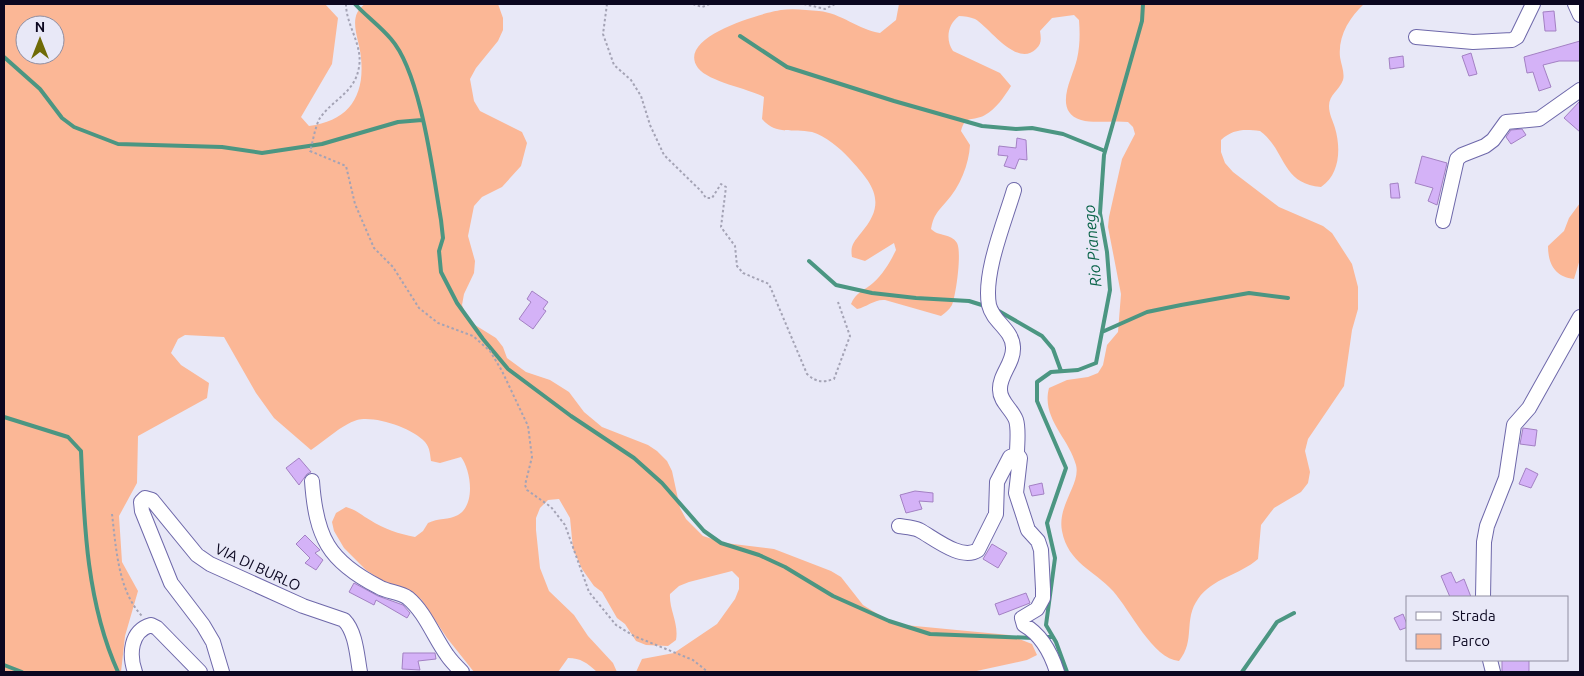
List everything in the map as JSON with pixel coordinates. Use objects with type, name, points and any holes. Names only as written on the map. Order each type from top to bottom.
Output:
[{"type":"street","points":[[1416,37],[1473,42],[1512,40],[1517,37],[1533,4]]},
{"type":"street","points":[[1576,4],[1580,15]]},
{"type":"street","points":[[1443,221],[1457,159],[1493,140],[1506,122],[1539,119],[1580,90]]},
{"type":"street","points":[[1014,190],[994,262],[989,303],[992,315],[1008,332],[1013,344],[1013,356],[1000,390],[1001,398],[1017,422],[1017,454],[1020,458],[1017,482],[1019,505],[1028,530],[1038,541],[1042,559],[1044,598],[1037,609],[1022,618],[1024,624],[1036,633],[1046,645],[1057,672]]},
{"type":"street","points":[[1483,596],[1484,552],[1487,526],[1506,478],[1514,425],[1529,408],[1580,317]]},
{"type":"street","points":[[899,526],[918,530],[964,554],[974,553],[978,550],[996,514],[998,482],[1010,457],[1017,454]]},
{"type":"street","points":[[312,481],[314,514],[335,557],[369,582],[408,598],[435,634],[447,655],[462,672]]},
{"type":"street","name":"VIA DI BURLO","points":[[222,672],[213,642],[203,625],[171,583],[142,511],[141,502],[145,498],[152,500],[194,551],[210,564],[303,606],[344,620],[353,638],[360,672]]},
{"type":"street","points":[[135,672],[132,659],[134,641],[138,632],[151,625],[157,628],[200,672]]},
{"type":"path","points":[[346,4],[346,13],[360,54],[360,66],[357,77],[345,95],[320,118],[310,151],[346,166],[356,204],[374,248],[393,267],[419,308],[438,323],[473,336],[490,351],[502,371],[528,426],[532,457],[525,484],[527,490],[552,507],[562,520],[588,592],[616,625],[634,636],[693,660],[708,672]]},
{"type":"path","points":[[607,4],[603,34],[614,65],[631,80],[641,96],[650,125],[664,154],[706,198],[712,198],[721,184],[726,187],[722,227],[735,246],[737,266],[743,273],[769,284],[807,374],[814,380],[824,382],[834,379],[850,336],[838,302]]},
{"type":"path","points":[[693,4],[702,7],[710,4]]},
{"type":"path","points":[[804,4],[825,9],[835,4]]},
{"type":"path","points":[[112,514],[116,554],[124,582],[137,610],[151,625]]},
{"type":"green space","points":[[4,4],[325,4],[338,18],[332,64],[301,117],[309,126],[334,119],[344,113],[357,95],[362,72],[355,22],[359,9],[365,4],[498,4],[503,18],[503,30],[498,41],[476,68],[470,79],[474,101],[480,111],[522,132],[527,143],[521,166],[502,187],[482,197],[474,206],[468,236],[475,261],[474,273],[464,294],[462,305],[467,317],[475,325],[496,338],[503,347],[507,358],[526,372],[550,380],[569,392],[584,412],[602,427],[648,445],[657,451],[667,461],[672,471],[680,508],[686,519],[703,536],[725,543],[774,549],[831,571],[841,577],[863,605],[894,624],[1009,635],[1032,644],[1037,655],[1027,660],[972,672],[636,672],[642,659],[674,653],[717,624],[735,599],[739,589],[739,578],[732,571],[679,586],[670,594],[677,634],[676,640],[668,646],[646,645],[636,641],[625,624],[617,618],[602,592],[594,586],[582,569],[573,549],[570,518],[559,499],[548,500],[540,508],[536,518],[540,568],[549,591],[574,615],[588,636],[613,663],[617,672],[597,672],[584,662],[568,658],[558,672],[474,672],[447,638],[421,599],[384,582],[366,570],[344,548],[334,531],[332,522],[336,513],[346,507],[386,529],[415,537],[423,531],[428,523],[455,517],[464,510],[467,504],[470,487],[467,470],[461,457],[440,463],[431,461],[427,444],[419,437],[393,424],[373,419],[357,420],[345,425],[311,450],[274,418],[256,393],[224,337],[185,335],[178,339],[171,353],[181,365],[209,383],[207,398],[138,436],[137,483],[119,516],[122,562],[138,591],[125,636],[121,672],[4,672]]},
{"type":"green space","points":[[899,4],[1364,4],[1349,21],[1341,42],[1340,57],[1343,80],[1329,102],[1330,115],[1337,136],[1338,152],[1335,168],[1327,182],[1321,187],[1308,185],[1298,180],[1285,165],[1275,147],[1260,131],[1239,131],[1221,140],[1221,152],[1225,163],[1233,172],[1279,207],[1323,226],[1332,233],[1352,264],[1358,287],[1358,309],[1352,330],[1344,386],[1308,439],[1305,451],[1310,472],[1308,483],[1301,492],[1274,508],[1261,525],[1258,559],[1243,569],[1218,581],[1198,599],[1191,615],[1187,645],[1179,661],[1169,658],[1151,643],[1113,591],[1076,559],[1065,542],[1062,531],[1061,521],[1063,512],[1077,472],[1073,455],[1052,418],[1049,409],[1049,388],[1067,380],[1088,377],[1098,373],[1103,365],[1107,345],[1118,332],[1121,294],[1108,227],[1122,159],[1135,134],[1133,127],[1128,122],[1081,120],[1072,116],[1068,109],[1067,93],[1079,49],[1079,20],[1074,15],[1052,18],[1040,31],[1039,45],[1029,54],[1021,54],[1012,50],[973,18],[959,16],[950,27],[948,37],[953,51],[1000,73],[1011,86],[993,109],[981,117],[965,122],[961,131],[970,145],[966,167],[956,189],[938,211],[933,221],[931,229],[952,238],[957,243],[959,255],[954,300],[950,308],[941,316],[885,300],[857,309],[851,304],[858,294],[880,275],[896,250],[894,243],[865,261],[852,257],[853,244],[874,212],[874,194],[865,176],[841,150],[822,136],[812,132],[773,128],[762,119],[764,97],[719,81],[703,73],[698,68],[694,57],[699,46],[709,37],[740,21],[771,12],[795,9],[827,12],[865,29],[880,33],[896,20]]},
{"type":"green space","points":[[1580,203],[1580,259],[1574,279],[1562,276],[1557,272],[1551,264],[1548,246],[1564,231],[1569,218]]},
{"type":"building","points":[[1554,11],[1556,31],[1545,31],[1543,12]]},
{"type":"building","points":[[1580,41],[1580,61],[1559,61],[1543,65],[1551,87],[1539,91],[1533,72],[1527,73],[1524,57]]},
{"type":"building","points":[[1471,53],[1477,74],[1469,76],[1462,56]]},
{"type":"building","points":[[1403,56],[1404,67],[1390,69],[1389,58]]},
{"type":"building","points":[[1580,101],[1580,132],[1564,118]]},
{"type":"building","points":[[1522,129],[1526,135],[1511,144],[1506,137],[1511,130]]},
{"type":"building","points":[[1017,138],[1026,140],[1027,160],[1019,159],[1015,169],[1004,166],[1008,156],[998,155],[999,146],[1016,148]]},
{"type":"building","points":[[1422,156],[1447,163],[1437,205],[1428,201],[1433,188],[1415,183]]},
{"type":"building","points":[[1398,183],[1400,198],[1391,198],[1390,184]]},
{"type":"building","points":[[532,291],[548,302],[543,309],[546,311],[533,329],[519,319],[531,302],[527,299]]},
{"type":"building","points":[[1523,428],[1537,430],[1535,446],[1520,444]]},
{"type":"building","points":[[299,458],[311,472],[307,474],[299,485],[286,468]]},
{"type":"building","points":[[1526,468],[1538,474],[1531,488],[1519,484]]},
{"type":"building","points":[[1042,483],[1044,494],[1032,496],[1029,486]]},
{"type":"building","points":[[915,491],[933,493],[933,502],[919,501],[922,509],[906,513],[900,495]]},
{"type":"building","points":[[305,535],[320,550],[315,553],[323,560],[316,570],[305,563],[310,558],[296,544]]},
{"type":"building","points":[[992,544],[1007,553],[998,568],[983,559]]},
{"type":"building","points":[[1451,572],[1456,583],[1464,579],[1471,596],[1450,596],[1441,576]]},
{"type":"building","points":[[354,583],[378,596],[403,605],[410,613],[407,618],[376,600],[374,605],[349,592]]},
{"type":"building","points":[[1026,593],[1030,603],[999,615],[995,604]]},
{"type":"building","points":[[1403,614],[1406,628],[1400,630],[1394,618]]},
{"type":"building","points":[[403,653],[435,653],[436,659],[418,661],[420,670],[402,669]]},
{"type":"building","points":[[1502,661],[1529,661],[1529,672],[1502,672]]},
{"type":"waterway","points":[[355,4],[391,39],[401,55],[418,99],[430,151],[441,220],[443,238],[439,251],[441,272],[457,303],[508,369],[571,416],[634,458],[662,483],[704,531],[721,543],[759,555],[785,567],[833,596],[889,621],[930,634],[1034,638]]},
{"type":"waterway","name":"Rio Pianego","points":[[1067,672],[1056,642],[1046,625],[1055,558],[1047,523],[1066,468],[1037,401],[1037,382],[1051,372],[1078,370],[1096,363],[1110,290],[1107,252],[1100,213],[1104,155],[1142,21],[1143,4]]},
{"type":"waterway","points":[[740,36],[787,67],[894,101],[982,126],[1016,129],[1032,128],[1063,134],[1105,151]]},
{"type":"waterway","points":[[4,57],[40,89],[62,118],[74,127],[118,144],[222,147],[262,153],[322,144],[398,122],[422,120]]},
{"type":"waterway","points":[[809,261],[836,285],[872,293],[969,301],[985,306]]},
{"type":"waterway","points":[[1102,332],[1147,312],[1181,305],[1249,293],[1288,298]]},
{"type":"waterway","points":[[997,310],[1042,336],[1053,349],[1061,371]]},
{"type":"waterway","points":[[4,417],[68,437],[81,451],[86,536],[93,592],[108,646],[118,672]]},
{"type":"waterway","points":[[1242,672],[1277,622],[1294,613]]},
{"type":"waterway","name":"Rio Pianego","points":[[1044,637],[1053,637]]},
{"type":"waterway","points":[[4,665],[22,672]]}]
